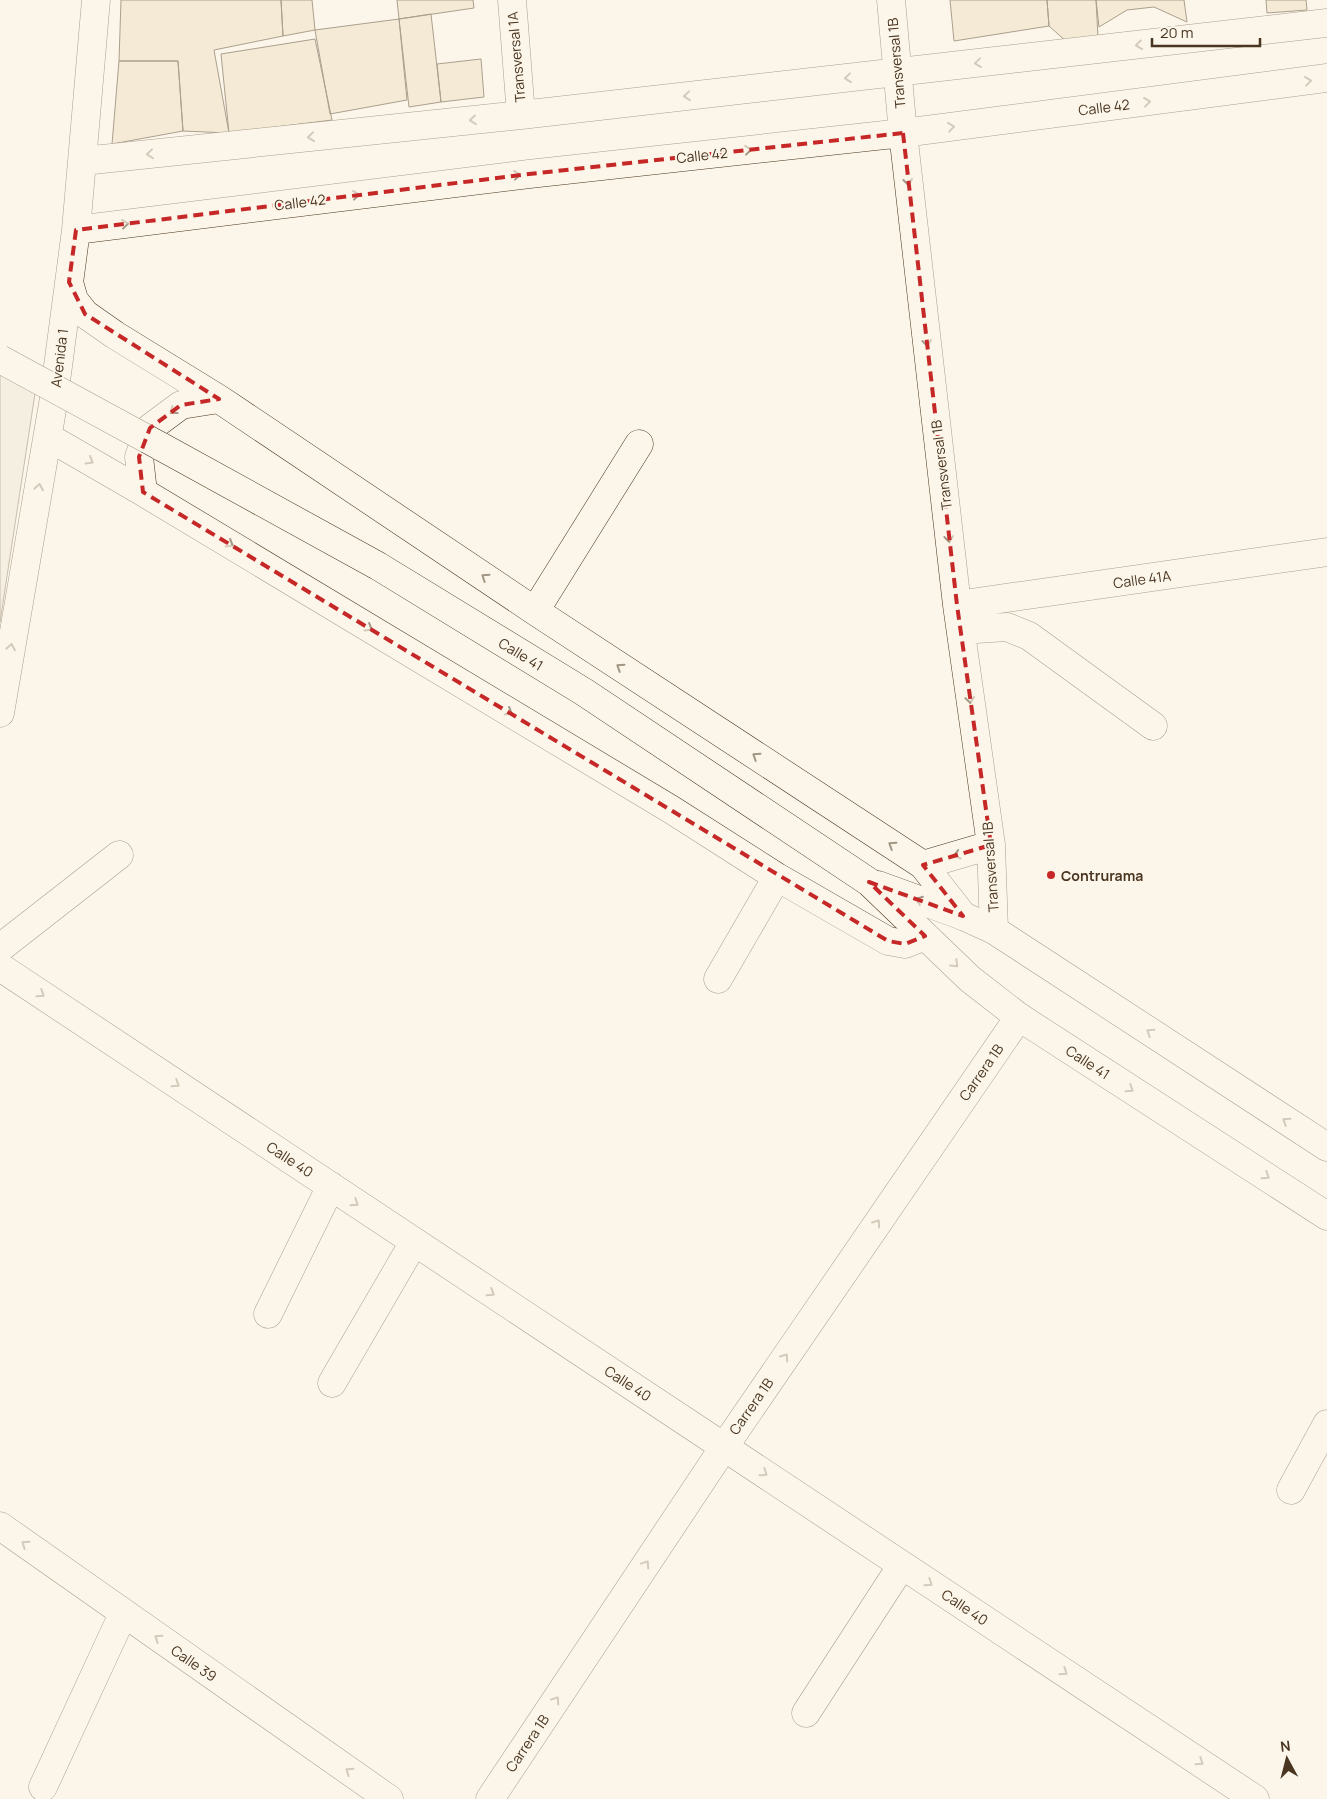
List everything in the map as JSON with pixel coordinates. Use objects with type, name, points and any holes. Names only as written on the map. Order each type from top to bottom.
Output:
[{"type":"street","name":"Avenida 1","points":[[0,713],[48,437],[69,282],[83,162],[96,0]]},
{"type":"street","name":"Transversal 1A","points":[[512,0],[522,115]]},
{"type":"street","name":"Transversal 1B","points":[[891,0],[903,133],[959,618],[991,845],[994,930]]},
{"type":"street","points":[[83,162],[522,115],[1327,23]]},
{"type":"street","name":"Calle 42","points":[[76,230],[529,174],[903,133],[1327,78]]},
{"type":"street","points":[[69,282],[74,300],[85,314],[219,399],[535,611],[923,866],[963,916]]},
{"type":"street","name":"Calle 41","points":[[0,359],[378,566],[584,692],[869,882],[970,979],[1019,1018],[1327,1216]]},
{"type":"street","points":[[143,492],[139,457],[150,428],[181,405],[219,399]]},
{"type":"street","points":[[48,437],[143,492],[672,810],[777,877],[888,942],[905,944],[925,936]]},
{"type":"street","points":[[535,611],[639,444]]},
{"type":"street","name":"Calle 41A","points":[[959,618],[1327,552]]},
{"type":"street","points":[[959,618],[1007,627],[1029,636],[1153,726]]},
{"type":"street","points":[[923,866],[991,845]]},
{"type":"street","points":[[0,948],[119,855]]},
{"type":"street","points":[[718,978],[777,877]]},
{"type":"street","name":"Calle 41","points":[[869,882],[963,916],[994,930],[1327,1147]]},
{"type":"street","name":"Calle 40","points":[[0,968],[1255,1799]]},
{"type":"street","name":"Carrera 1B","points":[[490,1799],[724,1446],[1019,1018]]},
{"type":"street","points":[[268,1314],[331,1186]]},
{"type":"street","points":[[332,1383],[414,1242]]},
{"type":"street","points":[[1291,1490],[1327,1424]]},
{"type":"street","name":"Calle 39","points":[[0,1526],[389,1799]]},
{"type":"street","points":[[806,1713],[902,1565]]},
{"type":"street","points":[[43,1787],[123,1614]]},
{"type":"highlighted area","points":[[903,133],[957,605],[991,845],[923,865],[963,916],[869,882],[925,936],[905,944],[888,941],[143,492],[139,457],[150,428],[181,405],[219,399],[85,314],[69,282],[76,230],[529,174]]},
{"type":"shaded area","points":[[0,364],[36,387],[0,622]]},
{"type":"building","points":[[121,0],[281,0],[283,36],[214,50],[229,133],[183,131],[178,61],[119,61]]},
{"type":"building","points":[[281,0],[312,0],[315,30],[283,36]]},
{"type":"building","points":[[397,0],[473,0],[474,8],[399,19]]},
{"type":"building","points":[[950,0],[1047,0],[1049,26],[954,41]]},
{"type":"building","points":[[1047,0],[1096,0],[1098,37],[1068,43],[1049,26]]},
{"type":"building","points":[[1096,0],[1184,0],[1187,22],[1154,7],[1127,10],[1099,27]]},
{"type":"building","points":[[1266,0],[1306,0],[1307,10],[1267,13]]},
{"type":"building","points":[[431,14],[441,102],[409,107],[399,19]]},
{"type":"building","points":[[399,19],[407,100],[330,114],[315,30]]},
{"type":"building","points":[[315,39],[332,120],[229,133],[221,54]]},
{"type":"building","points":[[481,59],[484,97],[441,102],[437,64]]},
{"type":"building","points":[[119,61],[178,61],[183,131],[112,144]]},
{"type":"place","name":"Contrurama","points":[[1051,875]]}]
